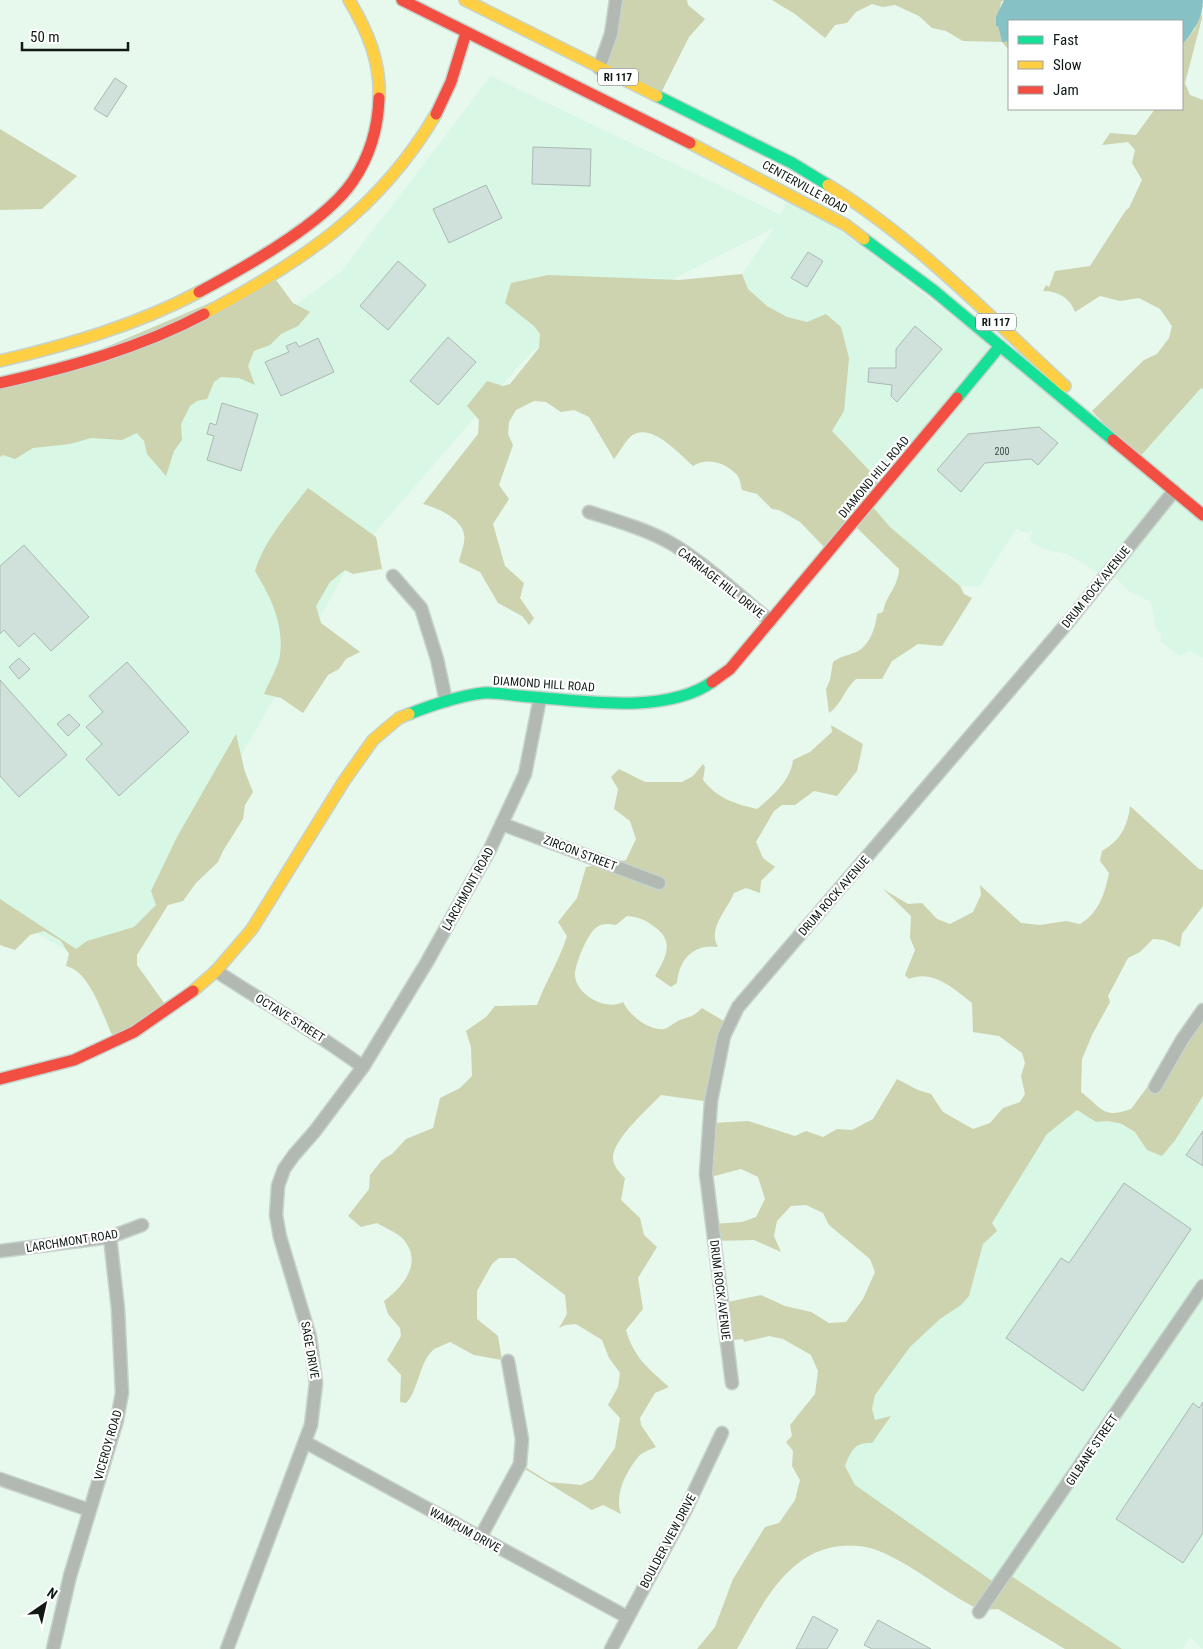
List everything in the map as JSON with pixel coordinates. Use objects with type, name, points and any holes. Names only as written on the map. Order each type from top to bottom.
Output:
[{"type":"main road","points":[[0,362],[77,343],[118,328],[186,298],[228,277],[278,246],[337,200],[353,182],[361,168],[374,136],[379,116],[380,76],[370,36],[349,0]]},
{"type":"main road","name":"CENTERVILLE ROAD","points":[[402,0],[466,33],[787,177],[839,192],[885,226],[938,270],[1062,382],[1149,470]]},
{"type":"main road","points":[[0,382],[56,369],[155,338],[197,318],[262,282],[338,230],[382,190],[429,126],[449,87],[466,33],[465,0]]},
{"type":"main road","name":"CENTERVILLE ROAD","points":[[465,0],[599,68],[787,177],[846,225],[933,290],[1203,515]]},
{"type":"main road","name":"DIAMOND HILL ROAD","points":[[0,1079],[74,1060],[134,1032],[192,992],[216,970],[252,929],[344,781],[373,740],[399,718],[446,701],[483,693],[625,703],[678,698],[701,690],[714,682],[730,669],[1009,334]]},
{"type":"street","points":[[599,68],[611,34],[616,0]]},
{"type":"street","name":"DRUM ROCK AVENUE","points":[[732,1383],[706,1174],[711,1101],[724,1036],[738,1007],[1069,621],[1174,492]]},
{"type":"street","name":"CARRIAGE HILL DRIVE","points":[[589,512],[673,544],[731,588],[770,621]]},
{"type":"street","points":[[393,576],[421,608],[437,659],[446,701]]},
{"type":"street","name":"LARCHMONT ROAD","points":[[363,1067],[427,962],[502,824],[525,774],[540,698]]},
{"type":"street","name":"ZIRCON STREET","points":[[502,824],[659,882]]},
{"type":"street","name":"OCTAVE STREET","points":[[216,970],[272,1008],[330,1043],[363,1067]]},
{"type":"street","points":[[1155,1087],[1182,1040],[1203,1010]]},
{"type":"street","name":"SAGE DRIVE","points":[[227,1649],[305,1442],[311,1424],[316,1384],[310,1337],[280,1237],[276,1215],[278,1186],[284,1169],[294,1155],[315,1132],[363,1067]]},
{"type":"street","name":"LARCHMONT ROAD","points":[[0,1251],[110,1237],[142,1226]]},
{"type":"street","name":"VICEROY ROAD","points":[[53,1649],[89,1510],[117,1420],[122,1393],[118,1309],[110,1237]]},
{"type":"street","name":"GILBANE STREET","points":[[979,1612],[1203,1287]]},
{"type":"street","points":[[480,1538],[520,1464],[522,1439],[508,1361]]},
{"type":"street","name":"BOULDER VIEW DRIVE","points":[[611,1649],[685,1511],[722,1433]]},
{"type":"street","name":"WAMPUM DRIVE","points":[[305,1442],[627,1617]]},
{"type":"street","points":[[0,1479],[89,1510]]},
{"type":"shaded area","points":[[618,0],[687,0],[688,5],[705,19],[689,37],[660,95],[603,67]]},
{"type":"shaded area","points":[[772,0],[1004,0],[1001,2],[998,26],[1002,41],[1008,41],[1008,49],[1002,42],[963,41],[946,31],[932,28],[919,16],[895,5],[883,7],[872,4],[856,12],[847,23],[835,25],[825,38],[795,14]]},
{"type":"shaded area","points":[[1201,11],[1202,18],[1185,83],[1190,95],[1203,100],[1203,389],[1201,388],[1138,459],[1092,411],[1144,360],[1157,354],[1169,338],[1172,326],[1160,309],[1139,298],[1120,301],[1100,296],[1075,312],[1063,296],[1054,292],[1043,291],[1046,285],[1049,287],[1055,271],[1090,266],[1129,208],[1142,180],[1132,163],[1135,150],[1128,142],[1102,145],[1110,133],[1136,135],[1154,110],[1183,110],[1183,44],[1195,29]]},
{"type":"shaded area","points":[[491,76],[781,215],[789,194],[797,198],[1139,459],[1201,388],[1203,389],[1203,658],[1189,651],[1180,656],[1161,642],[1161,633],[1156,629],[1151,602],[1129,591],[1112,573],[1104,577],[1068,554],[1046,550],[1030,541],[1032,531],[1027,533],[1016,529],[979,587],[960,586],[890,527],[871,506],[884,486],[832,431],[844,411],[807,322],[787,317],[767,306],[748,289],[742,274],[775,227],[531,352],[354,557],[115,978],[0,912],[0,412],[152,411],[342,271]]},
{"type":"shaded area","points":[[0,129],[77,176],[42,209],[0,210]]},
{"type":"shaded area","points":[[742,274],[748,289],[767,306],[787,317],[807,322],[826,314],[841,327],[849,358],[844,411],[832,431],[884,486],[872,506],[890,527],[960,586],[964,594],[972,598],[942,646],[918,644],[892,661],[882,679],[856,679],[837,706],[829,713],[826,689],[830,680],[833,662],[865,646],[875,625],[877,614],[883,612],[898,576],[899,569],[854,525],[828,551],[800,522],[779,510],[772,509],[757,494],[742,490],[738,476],[727,467],[710,461],[693,466],[664,441],[646,433],[638,433],[630,437],[614,459],[589,417],[574,410],[561,412],[546,402],[534,401],[516,410],[509,422],[508,434],[513,445],[499,485],[509,499],[493,524],[505,566],[524,583],[520,598],[534,618],[529,625],[522,616],[498,603],[480,572],[459,562],[464,545],[464,534],[458,523],[441,511],[423,504],[478,434],[479,420],[467,406],[487,381],[503,386],[510,384],[539,348],[540,334],[534,326],[505,303],[511,283],[548,275],[679,280]]},
{"type":"shaded area","points":[[273,276],[293,303],[310,312],[298,326],[281,334],[270,345],[254,351],[248,366],[255,385],[239,378],[221,377],[214,382],[207,399],[197,401],[190,406],[181,424],[182,440],[174,451],[166,476],[147,454],[144,441],[137,433],[122,440],[91,438],[70,444],[33,448],[15,459],[3,455],[0,457],[0,381],[55,369]]},
{"type":"shaded area","points":[[308,488],[376,537],[382,569],[353,574],[345,570],[330,582],[316,606],[321,623],[360,652],[346,659],[339,669],[328,675],[303,713],[281,698],[264,694],[276,669],[281,643],[275,611],[255,571],[264,548]]},
{"type":"shaded area","points":[[831,725],[863,744],[857,771],[837,796],[814,791],[795,805],[782,805],[774,811],[756,842],[763,858],[775,867],[761,881],[760,893],[746,888],[734,893],[716,926],[715,940],[718,947],[709,946],[689,954],[678,974],[677,983],[671,987],[655,976],[665,957],[667,945],[662,933],[646,921],[627,916],[616,925],[602,925],[593,930],[582,950],[575,971],[577,983],[587,995],[594,1000],[609,1005],[623,1002],[635,1017],[646,1025],[664,1029],[693,1015],[702,1008],[727,1023],[711,1102],[661,1095],[618,1142],[614,1151],[614,1164],[625,1178],[621,1200],[640,1218],[644,1235],[657,1247],[638,1278],[643,1309],[626,1330],[629,1340],[638,1355],[648,1368],[669,1387],[655,1393],[640,1418],[641,1425],[656,1447],[639,1456],[626,1476],[620,1491],[619,1507],[621,1514],[603,1505],[592,1510],[520,1466],[522,1465],[549,1482],[581,1485],[593,1479],[615,1448],[620,1418],[608,1405],[618,1387],[620,1373],[609,1358],[602,1340],[576,1324],[565,1325],[559,1328],[567,1314],[565,1295],[515,1258],[499,1258],[492,1264],[477,1291],[477,1319],[498,1336],[502,1360],[474,1355],[450,1342],[432,1351],[424,1363],[410,1399],[406,1403],[400,1402],[401,1375],[387,1360],[401,1336],[400,1328],[388,1314],[384,1301],[404,1282],[411,1266],[412,1257],[404,1240],[395,1233],[377,1223],[361,1227],[348,1216],[369,1189],[370,1175],[382,1160],[392,1154],[406,1139],[433,1128],[440,1098],[460,1088],[472,1076],[471,1047],[466,1031],[486,1017],[495,1006],[537,1005],[567,936],[558,922],[577,898],[586,867],[626,860],[636,839],[630,821],[614,809],[618,789],[611,777],[619,769],[645,782],[682,782],[693,776],[703,764],[705,767],[703,780],[720,796],[741,805],[757,809],[785,781],[793,760],[810,752],[832,732]]},
{"type":"shaded area","points":[[236,734],[245,772],[253,792],[245,805],[243,819],[218,862],[196,883],[183,901],[168,905],[137,955],[137,965],[167,1007],[113,1037],[89,985],[82,976],[66,966],[69,954],[61,941],[44,931],[30,935],[15,950],[0,945],[0,899],[76,949],[87,941],[134,927],[156,905],[151,891],[177,837]]},
{"type":"shaded area","points":[[1130,806],[1199,869],[1203,870],[1203,906],[1182,934],[1180,947],[1164,940],[1153,939],[1140,952],[1128,958],[1108,996],[1110,1002],[1092,1035],[1082,1059],[1081,1092],[1104,1111],[1114,1113],[1131,1109],[1203,1012],[1203,1096],[1176,1139],[1162,1156],[1147,1150],[1135,1132],[1122,1124],[1108,1121],[1096,1122],[1077,1110],[1047,1134],[992,1223],[997,1231],[983,1244],[969,1296],[961,1305],[940,1319],[910,1347],[875,1395],[872,1409],[875,1420],[891,1416],[872,1443],[861,1444],[854,1448],[845,1466],[855,1485],[998,1585],[1008,1574],[1122,1649],[1065,1649],[998,1609],[981,1610],[972,1606],[907,1565],[884,1553],[868,1547],[840,1546],[821,1550],[804,1559],[790,1570],[766,1600],[737,1649],[697,1649],[715,1627],[733,1579],[765,1527],[779,1523],[795,1500],[800,1480],[792,1466],[793,1451],[786,1442],[792,1436],[790,1425],[815,1394],[818,1371],[811,1355],[783,1339],[769,1336],[744,1342],[743,1339],[726,1341],[723,1303],[761,1295],[785,1306],[811,1312],[829,1323],[846,1322],[863,1299],[875,1272],[870,1259],[829,1225],[823,1213],[806,1205],[791,1206],[777,1221],[774,1236],[781,1252],[754,1240],[715,1241],[713,1224],[742,1222],[756,1217],[765,1199],[758,1177],[741,1169],[707,1178],[712,1123],[748,1121],[795,1136],[806,1131],[823,1137],[837,1129],[852,1130],[873,1119],[897,1079],[918,1090],[931,1094],[943,1112],[973,1129],[990,1123],[1003,1108],[1020,1102],[1025,1094],[1021,1076],[1025,1063],[1022,1053],[999,1036],[973,1032],[972,1003],[943,982],[926,977],[909,979],[905,975],[915,950],[910,938],[911,916],[883,889],[908,904],[922,903],[937,919],[950,924],[973,912],[981,895],[980,885],[1021,923],[1040,925],[1066,921],[1080,924],[1092,914],[1103,895],[1109,873],[1100,861],[1102,851],[1114,843],[1122,832]]},
{"type":"shaded area","points":[[1203,1096],[1203,1649],[1190,1637],[1183,1649],[1122,1649],[1008,1574],[998,1585],[855,1485],[845,1466],[852,1448],[889,1417],[875,1420],[872,1409],[875,1395],[910,1347],[940,1319],[961,1305],[969,1296],[983,1244],[997,1231],[992,1223],[1047,1134],[1076,1110],[1096,1122],[1108,1121],[1122,1124],[1135,1132],[1147,1150],[1176,1139]]},
{"type":"water","points":[[1004,0],[1203,0],[1203,7],[1197,24],[1183,44],[1183,20],[1008,20],[1008,41],[1002,42],[998,26],[996,26],[996,17]]},
{"type":"building","points":[[115,78],[127,86],[107,117],[94,109]]},
{"type":"building","points":[[533,147],[591,149],[590,186],[532,184]]},
{"type":"building","points":[[486,185],[502,218],[449,243],[433,209]]},
{"type":"building","points":[[808,252],[823,261],[807,287],[791,278]]},
{"type":"building","points":[[398,261],[426,285],[388,330],[360,306]]},
{"type":"building","points":[[915,326],[942,349],[897,402],[891,396],[892,385],[868,382],[869,368],[896,368],[896,349]]},
{"type":"building","points":[[448,337],[476,362],[438,405],[410,381]]},
{"type":"building","points":[[318,338],[334,372],[281,396],[265,362],[289,352],[286,346],[296,342],[299,347]]},
{"type":"building","points":[[222,403],[258,414],[241,471],[207,460],[214,436],[207,434],[210,423],[216,425]]},
{"type":"building","points":[[1039,427],[1058,443],[1038,465],[1031,459],[985,463],[961,492],[937,470],[968,434]]},
{"type":"building","points":[[24,545],[89,617],[51,651],[34,633],[19,647],[4,630],[0,634],[0,566]]},
{"type":"building","points":[[19,658],[30,669],[19,679],[9,667]]},
{"type":"building","points":[[127,662],[189,732],[119,796],[86,759],[102,744],[86,727],[103,712],[89,696]]},
{"type":"building","points":[[0,680],[67,755],[19,797],[0,776]]},
{"type":"building","points":[[69,714],[80,725],[68,736],[57,724]]},
{"type":"building","points":[[1203,1131],[1203,1166],[1186,1155]]},
{"type":"building","points":[[1124,1183],[1191,1229],[1083,1391],[1006,1338],[1061,1258],[1069,1263]]},
{"type":"building","points":[[1203,1402],[1203,1533],[1183,1563],[1116,1519],[1193,1403],[1199,1408]]},
{"type":"building","points":[[813,1616],[838,1630],[827,1649],[796,1649]]},
{"type":"building","points":[[878,1620],[931,1649],[872,1649],[864,1645]]},
{"type":"traffic: fast","points":[[657,96],[792,163],[828,185]]},
{"type":"traffic: fast","points":[[864,239],[933,290],[1113,440]]},
{"type":"traffic: fast","points":[[957,398],[1000,346]]},
{"type":"traffic: fast","points":[[409,714],[445,701],[483,693],[593,702],[645,702],[670,699],[692,693],[712,682]]},
{"type":"traffic: slow","points":[[349,0],[362,23],[372,47],[378,72],[379,98]]},
{"type":"traffic: slow","points":[[465,0],[657,96]]},
{"type":"traffic: slow","points":[[204,314],[273,274],[335,231],[389,179],[414,148],[436,114]]},
{"type":"traffic: slow","points":[[690,143],[846,225],[864,239]]},
{"type":"traffic: slow","points":[[828,185],[892,229],[922,254],[1065,386]]},
{"type":"traffic: slow","points":[[0,361],[102,333],[175,304],[199,292]]},
{"type":"traffic: slow","points":[[193,991],[216,971],[252,929],[344,781],[373,740],[399,718],[409,714]]},
{"type":"traffic: jam","points":[[402,0],[690,143]]},
{"type":"traffic: jam","points":[[436,114],[451,82],[466,33]]},
{"type":"traffic: jam","points":[[199,292],[282,243],[323,213],[340,197],[353,181],[368,152],[375,131],[379,98]]},
{"type":"traffic: jam","points":[[0,383],[130,347],[204,314]]},
{"type":"traffic: jam","points":[[712,682],[730,669],[957,398]]},
{"type":"traffic: jam","points":[[1113,440],[1203,515]]},
{"type":"traffic: jam","points":[[0,1079],[74,1060],[134,1032],[193,991]]}]
